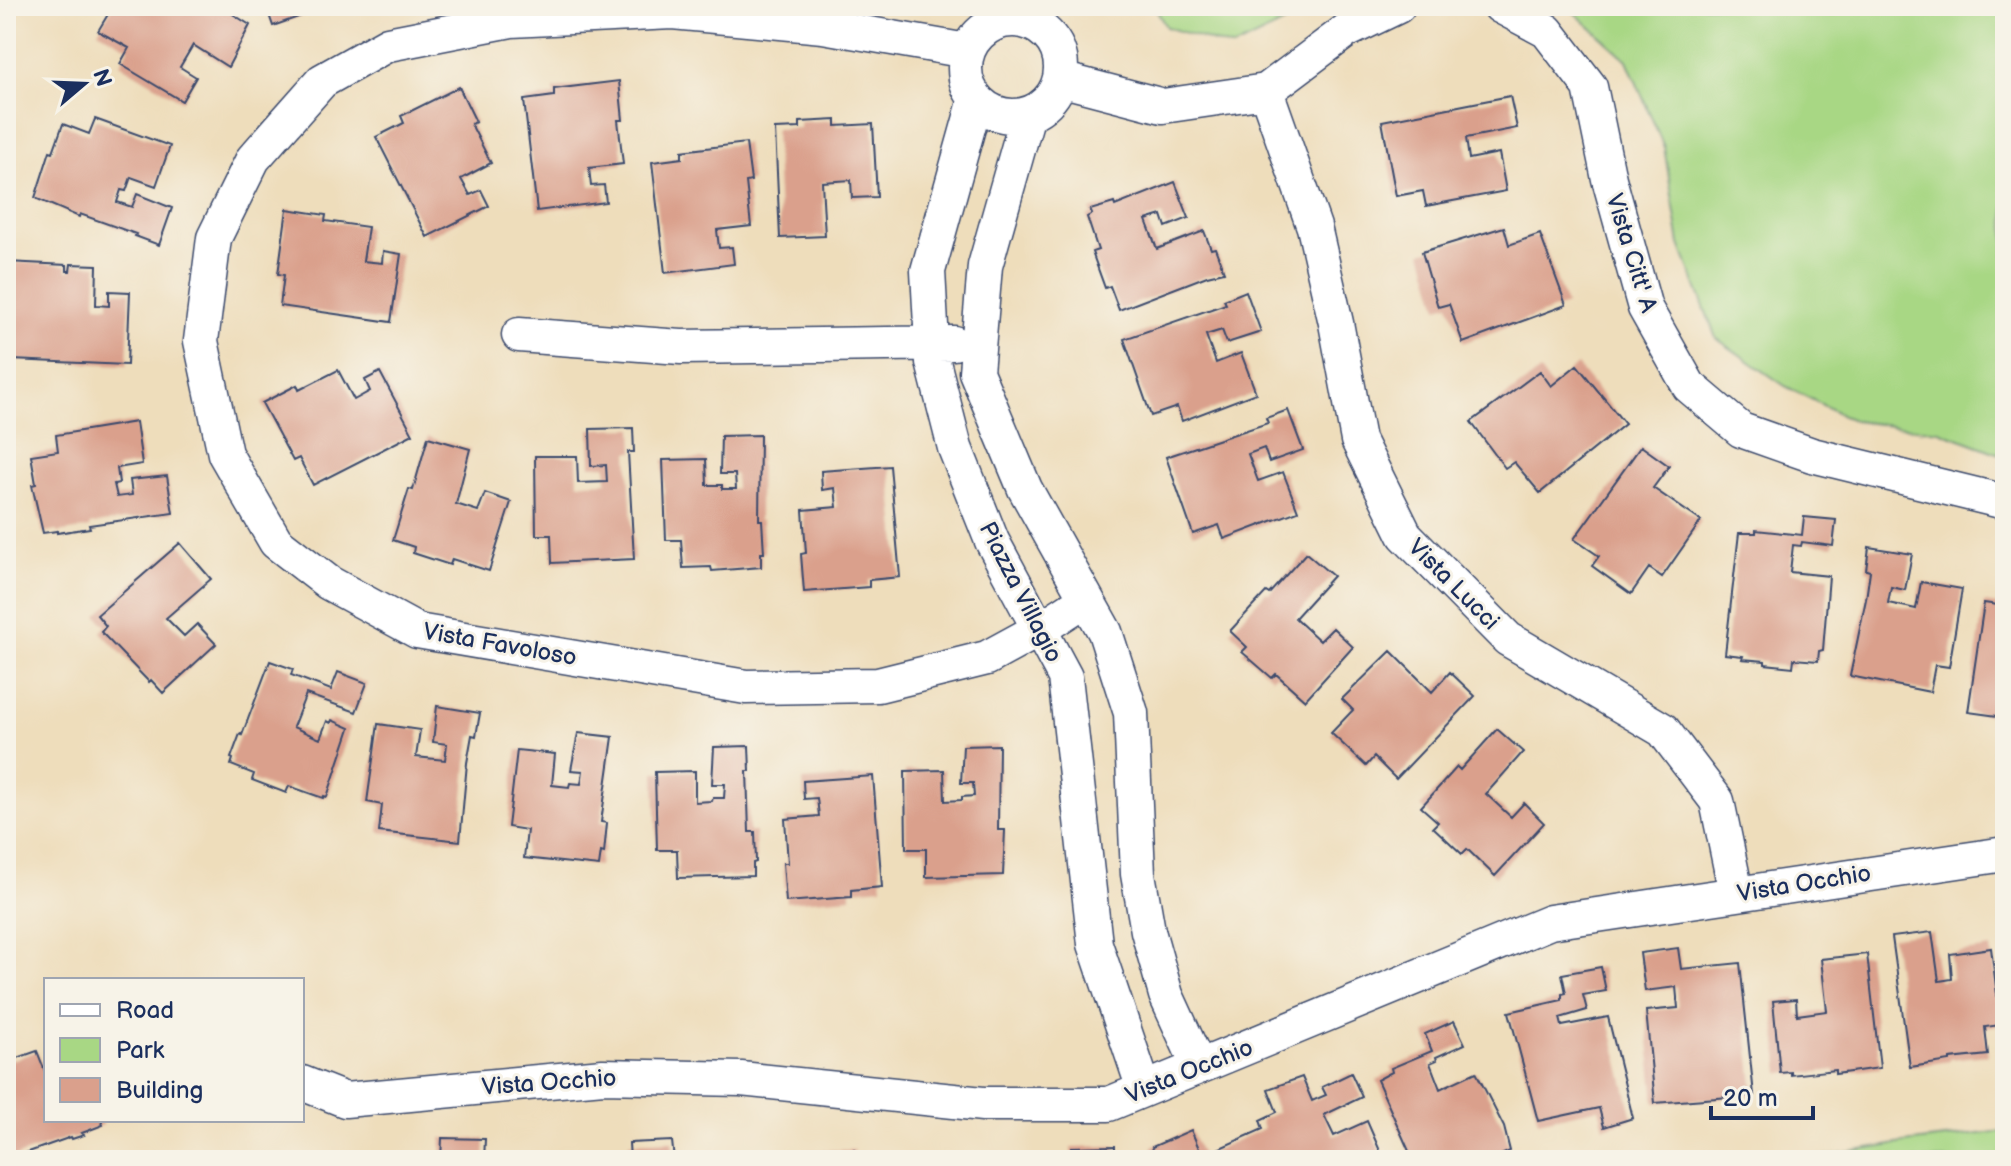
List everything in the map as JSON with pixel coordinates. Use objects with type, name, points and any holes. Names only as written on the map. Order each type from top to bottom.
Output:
[{"type":"street","points":[[1060,79],[1163,106],[1266,91],[1346,31],[1398,6]]},
{"type":"street","name":"Vista Citt' A","points":[[1500,6],[1547,31],[1590,87],[1609,179],[1645,308],[1689,386],[1741,430],[1798,450],[2005,502]]},
{"type":"street","name":"Vista Favoloso","points":[[977,29],[823,26],[672,12],[511,20],[388,44],[322,81],[253,159],[214,238],[201,341],[225,454],[276,542],[329,583],[417,631],[746,687],[878,685],[987,658],[1086,599]]},
{"type":"street","points":[[1041,17],[1058,50],[1061,64],[1060,79],[1054,94],[1043,106],[1028,114],[1000,114],[986,108],[976,99],[965,76],[977,29],[1005,20],[1030,22],[1041,17]]},
{"type":"street","name":"Vista Lucci","points":[[1266,91],[1314,227],[1358,440],[1405,535],[1508,639],[1663,730],[1717,801],[1736,893]]},
{"type":"street","name":"Piazza Villagio","points":[[976,99],[928,271],[933,362],[955,448],[992,541],[1065,677],[1095,944],[1144,1089]]},
{"type":"street","name":"Piazza Villagio","points":[[1028,114],[985,266],[976,372],[1025,489],[1105,632],[1131,713],[1138,874],[1148,931],[1166,995],[1199,1067]]},
{"type":"street","points":[[519,335],[681,347],[979,342]]},
{"type":"street","name":"Vista Occhio","points":[[304,1084],[345,1100],[603,1076],[741,1079],[983,1104],[1109,1104],[1550,922],[2005,854]]},
{"type":"green space","points":[[1154,6],[1319,6],[1233,48],[1166,27]]},
{"type":"green space","points":[[1567,6],[2005,6],[2005,456],[1939,431],[1854,421],[1785,386],[1716,338],[1680,244],[1664,147],[1627,60]]},
{"type":"green space","points":[[2005,1131],[2005,1160],[1802,1160],[1904,1143]]},
{"type":"building","points":[[113,6],[220,6],[250,25],[228,67],[193,45],[180,67],[196,77],[182,101],[120,64],[129,48],[98,31]]},
{"type":"building","points":[[266,6],[307,6],[310,13],[273,26]]},
{"type":"building","points":[[619,81],[623,120],[618,120],[623,164],[589,168],[591,186],[604,185],[606,202],[537,211],[524,100],[554,96],[554,89]]},
{"type":"building","points":[[459,87],[476,122],[471,124],[491,163],[461,179],[470,195],[481,190],[489,206],[427,237],[376,137],[404,123],[401,116]]},
{"type":"building","points":[[1510,96],[1517,128],[1466,138],[1469,159],[1499,153],[1506,191],[1426,206],[1423,191],[1396,196],[1382,121]]},
{"type":"building","points":[[95,119],[170,146],[156,186],[131,177],[126,191],[121,190],[117,202],[132,207],[137,194],[172,208],[159,245],[35,198],[50,151],[53,152],[63,124],[89,134]]},
{"type":"building","points":[[836,120],[836,126],[873,124],[877,197],[852,198],[851,180],[822,182],[825,236],[780,238],[775,129],[800,128],[800,122]]},
{"type":"building","points":[[746,143],[751,181],[746,182],[751,226],[717,230],[719,248],[732,247],[734,264],[665,273],[652,162],[682,158],[682,151]]},
{"type":"building","points":[[1175,182],[1189,218],[1166,227],[1162,215],[1146,220],[1157,249],[1204,231],[1211,249],[1215,248],[1224,272],[1119,310],[1110,286],[1105,288],[1092,252],[1098,250],[1087,217],[1092,214],[1090,210],[1114,203],[1115,206]]},
{"type":"building","points":[[287,209],[326,215],[325,221],[368,227],[363,261],[382,263],[383,251],[401,254],[391,322],[280,306],[284,275],[278,274]]},
{"type":"building","points":[[1504,227],[1509,245],[1540,234],[1566,305],[1463,343],[1449,304],[1438,307],[1422,252]]},
{"type":"building","points":[[7,262],[67,265],[67,271],[70,271],[71,264],[97,265],[96,305],[109,306],[109,291],[130,292],[127,365],[12,360],[12,353],[8,353],[9,328],[6,328]]},
{"type":"building","points":[[1246,291],[1261,332],[1227,343],[1222,330],[1206,335],[1216,363],[1241,353],[1256,393],[1182,421],[1177,407],[1151,416],[1124,339],[1226,304],[1224,300]]},
{"type":"building","points":[[1577,365],[1625,424],[1540,493],[1514,462],[1505,468],[1471,422],[1540,371],[1551,386]]},
{"type":"building","points":[[338,370],[354,400],[370,391],[365,380],[380,372],[413,434],[313,485],[299,458],[293,461],[262,403],[297,385],[299,390]]},
{"type":"building","points":[[1288,410],[1303,450],[1269,462],[1264,448],[1248,454],[1258,481],[1283,472],[1298,511],[1224,539],[1219,525],[1193,534],[1166,457],[1268,423],[1266,418]]},
{"type":"building","points":[[136,422],[142,464],[117,468],[119,483],[114,484],[117,497],[132,495],[130,480],[167,476],[173,513],[43,533],[32,485],[36,484],[31,455],[58,451],[56,435]]},
{"type":"building","points":[[633,428],[634,452],[628,452],[634,559],[552,563],[551,535],[536,535],[535,456],[577,456],[578,483],[607,482],[606,465],[591,466],[590,429]]},
{"type":"building","points":[[760,435],[759,520],[762,520],[764,553],[761,553],[761,567],[712,571],[711,567],[683,568],[681,540],[666,540],[663,460],[706,459],[707,485],[736,489],[735,474],[720,474],[721,436]]},
{"type":"building","points":[[428,437],[470,449],[456,504],[478,511],[485,493],[511,502],[489,571],[452,559],[450,565],[413,553],[414,547],[393,540],[409,489],[413,490]]},
{"type":"building","points":[[1641,446],[1669,466],[1653,488],[1701,521],[1662,577],[1649,568],[1631,594],[1592,566],[1599,556],[1574,539]]},
{"type":"building","points":[[890,466],[900,577],[869,580],[869,587],[804,592],[801,554],[806,553],[803,510],[837,507],[835,488],[822,490],[821,471]]},
{"type":"building","points":[[1804,517],[1836,520],[1833,546],[1802,542],[1801,546],[1793,545],[1790,572],[1829,576],[1823,650],[1819,651],[1818,661],[1794,659],[1793,667],[1725,654],[1739,533],[1756,533],[1756,530],[1802,535]]},
{"type":"building","points":[[180,543],[211,579],[166,618],[184,636],[197,624],[216,644],[163,693],[101,632],[106,626],[97,615]]},
{"type":"building","points":[[1869,547],[1912,554],[1905,590],[1891,587],[1888,603],[1916,609],[1921,582],[1962,589],[1949,667],[1935,665],[1930,692],[1850,676],[1866,599]]},
{"type":"building","points":[[1306,553],[1333,576],[1295,618],[1320,641],[1333,628],[1353,647],[1305,700],[1276,674],[1272,678],[1242,652],[1247,647],[1230,631]]},
{"type":"building","points":[[1984,603],[2005,606],[2005,717],[1968,712]]},
{"type":"building","points":[[1391,651],[1432,692],[1450,672],[1475,696],[1396,779],[1374,757],[1366,766],[1331,733],[1353,710],[1342,699]]},
{"type":"building","points":[[270,661],[293,669],[291,675],[331,690],[338,672],[367,683],[356,712],[306,694],[293,727],[320,739],[327,721],[331,723],[332,720],[350,728],[327,797],[289,786],[286,793],[252,780],[254,774],[231,765],[240,734]]},
{"type":"building","points":[[437,706],[480,713],[467,763],[460,841],[379,832],[382,805],[367,802],[378,724],[420,730],[416,757],[445,760],[447,744],[433,742]]},
{"type":"building","points":[[1497,729],[1523,752],[1486,794],[1511,817],[1524,803],[1544,823],[1495,876],[1467,849],[1462,854],[1433,827],[1438,822],[1421,807]]},
{"type":"building","points":[[578,733],[613,737],[601,822],[607,823],[604,853],[601,852],[599,866],[524,858],[527,830],[508,827],[517,750],[555,754],[552,785],[569,787],[570,783],[581,784],[583,771],[571,770]]},
{"type":"building","points":[[999,745],[998,830],[1005,830],[1003,875],[926,877],[926,849],[906,849],[905,771],[944,770],[945,801],[962,800],[962,797],[974,796],[973,783],[961,783],[963,746]]},
{"type":"building","points":[[749,746],[749,832],[755,832],[756,862],[753,863],[753,876],[678,878],[677,850],[657,850],[655,772],[695,771],[695,802],[724,798],[725,784],[712,784],[714,747]]},
{"type":"building","points":[[873,776],[882,887],[851,890],[851,897],[786,902],[783,863],[788,863],[785,819],[819,816],[817,798],[804,799],[803,781]]},
{"type":"building","points":[[1932,932],[1939,981],[1952,979],[1950,954],[1991,948],[2001,1025],[1985,1027],[1988,1055],[1910,1067],[1892,937]]},
{"type":"building","points":[[1678,948],[1681,969],[1740,963],[1754,1095],[1655,1103],[1646,1011],[1678,1008],[1676,987],[1645,991],[1640,953]]},
{"type":"building","points":[[1867,954],[1880,1068],[1835,1074],[1835,1070],[1791,1075],[1791,1072],[1780,1073],[1773,1001],[1796,999],[1797,1015],[1827,1011],[1821,959]]},
{"type":"building","points":[[1601,967],[1606,991],[1583,995],[1587,1010],[1560,1018],[1562,1026],[1608,1017],[1633,1118],[1604,1127],[1599,1108],[1538,1121],[1509,1012],[1562,1000],[1562,994],[1566,993],[1562,974]]},
{"type":"building","points":[[1454,1021],[1465,1044],[1436,1057],[1437,1060],[1430,1063],[1440,1089],[1476,1072],[1504,1127],[1510,1151],[1490,1160],[1413,1160],[1377,1080],[1392,1072],[1391,1068],[1432,1051],[1425,1034]]},
{"type":"building","points":[[37,1051],[44,1069],[44,1122],[102,1122],[103,1125],[82,1133],[84,1135],[6,1160],[6,1058],[11,1057],[12,1060]]},
{"type":"building","points":[[1351,1073],[1362,1097],[1324,1115],[1334,1136],[1367,1121],[1384,1160],[1214,1160],[1211,1152],[1263,1129],[1260,1120],[1277,1112],[1268,1089],[1302,1077],[1312,1101],[1326,1095],[1322,1087]]},
{"type":"building","points":[[1191,1130],[1204,1160],[1157,1160],[1152,1147]]},
{"type":"building","points":[[442,1138],[485,1139],[484,1160],[441,1160]]},
{"type":"building","points":[[672,1141],[674,1160],[630,1160],[629,1143]]},
{"type":"building","points":[[1115,1146],[1115,1160],[1072,1160],[1071,1147]]},
{"type":"building","points":[[808,1150],[854,1150],[854,1160],[809,1160]]}]
